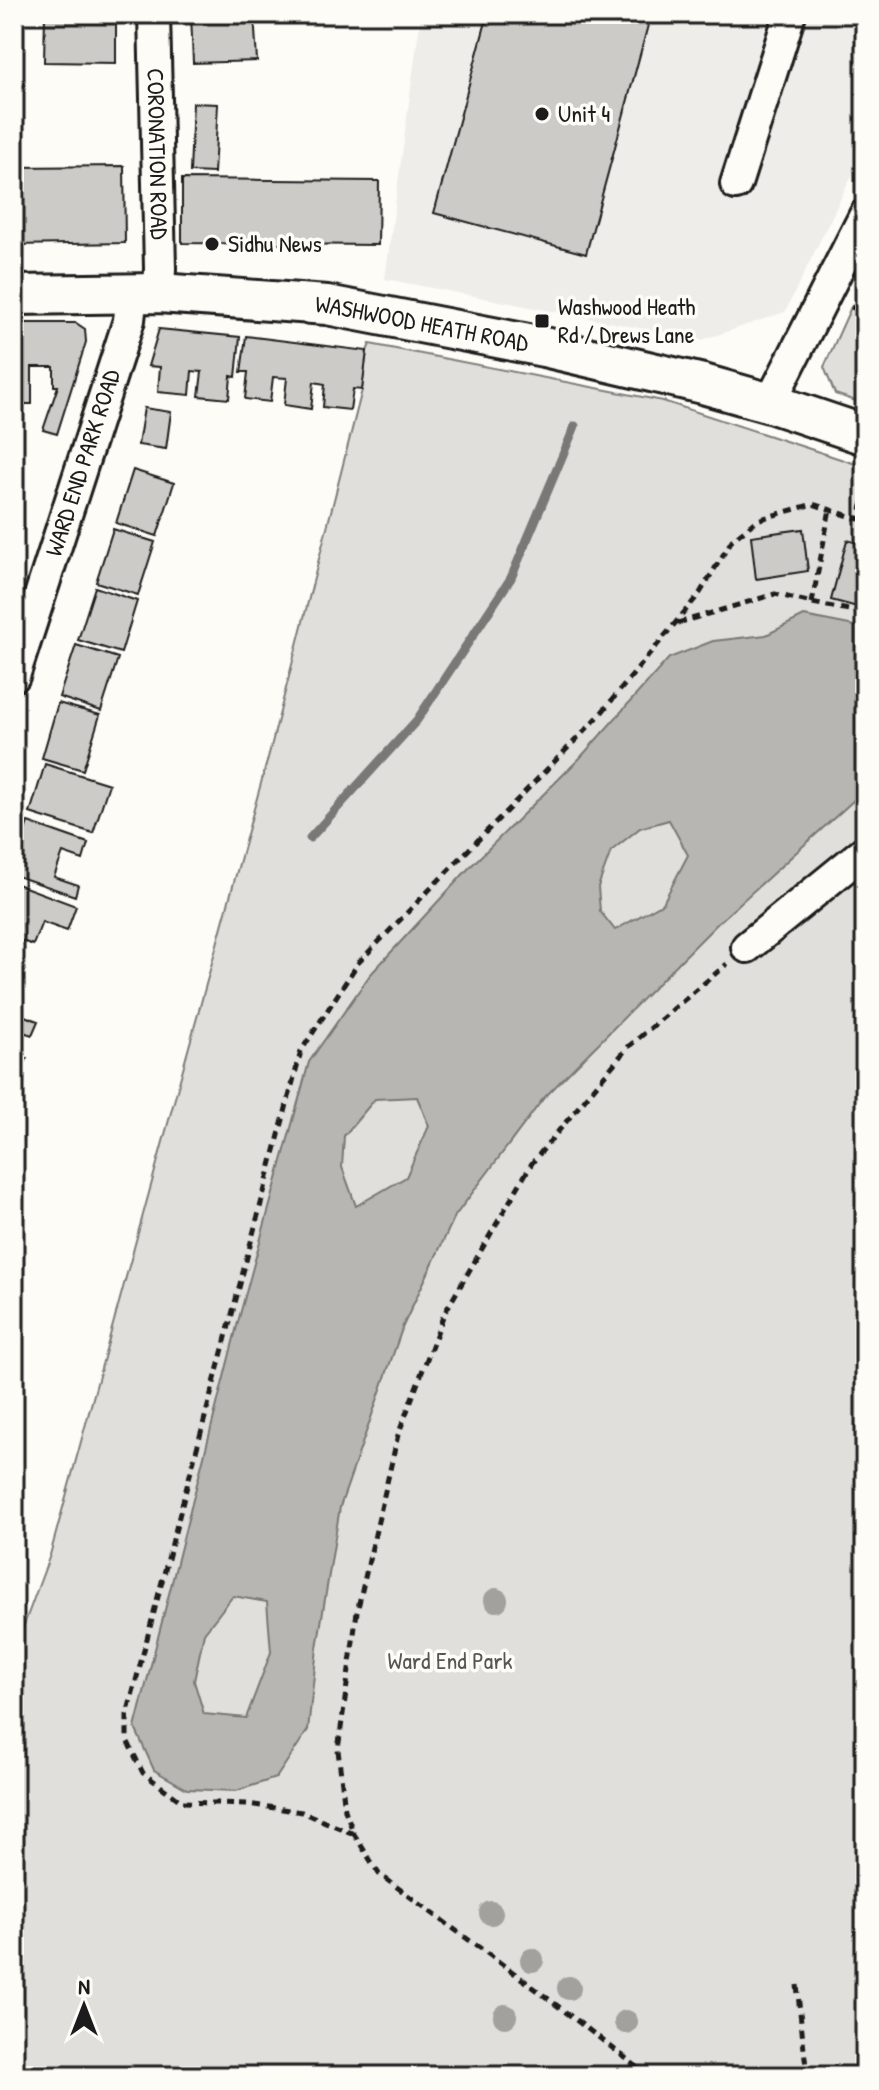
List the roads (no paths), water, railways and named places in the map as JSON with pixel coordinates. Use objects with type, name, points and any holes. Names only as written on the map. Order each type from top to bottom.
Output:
[{"type":"main road","name":"WASHWOOD HEATH ROAD","points":[[14,295],[146,293],[327,305],[544,347],[692,381],[865,435]]},
{"type":"street","name":"CORONATION ROAD","points":[[146,293],[160,268],[154,14]]},
{"type":"street","points":[[736,184],[790,14]]},
{"type":"street","points":[[770,403],[865,215]]},
{"type":"street","name":"WARD END PARK ROAD","points":[[14,676],[129,320],[146,293]]},
{"type":"street","points":[[747,947],[865,851]]},
{"type":"waterway","points":[[310,838],[417,720],[511,578],[575,426]]},
{"type":"place","name":"Unit 4","points":[[542,114]]},
{"type":"place","name":"Sidhu News","points":[[212,244]]},
{"type":"place","name":"Washwood Heath Rd / Drews Lane","points":[[542,321]]},
{"type":"park label","name":"Ward End Park","points":[[450,1661]]}]
